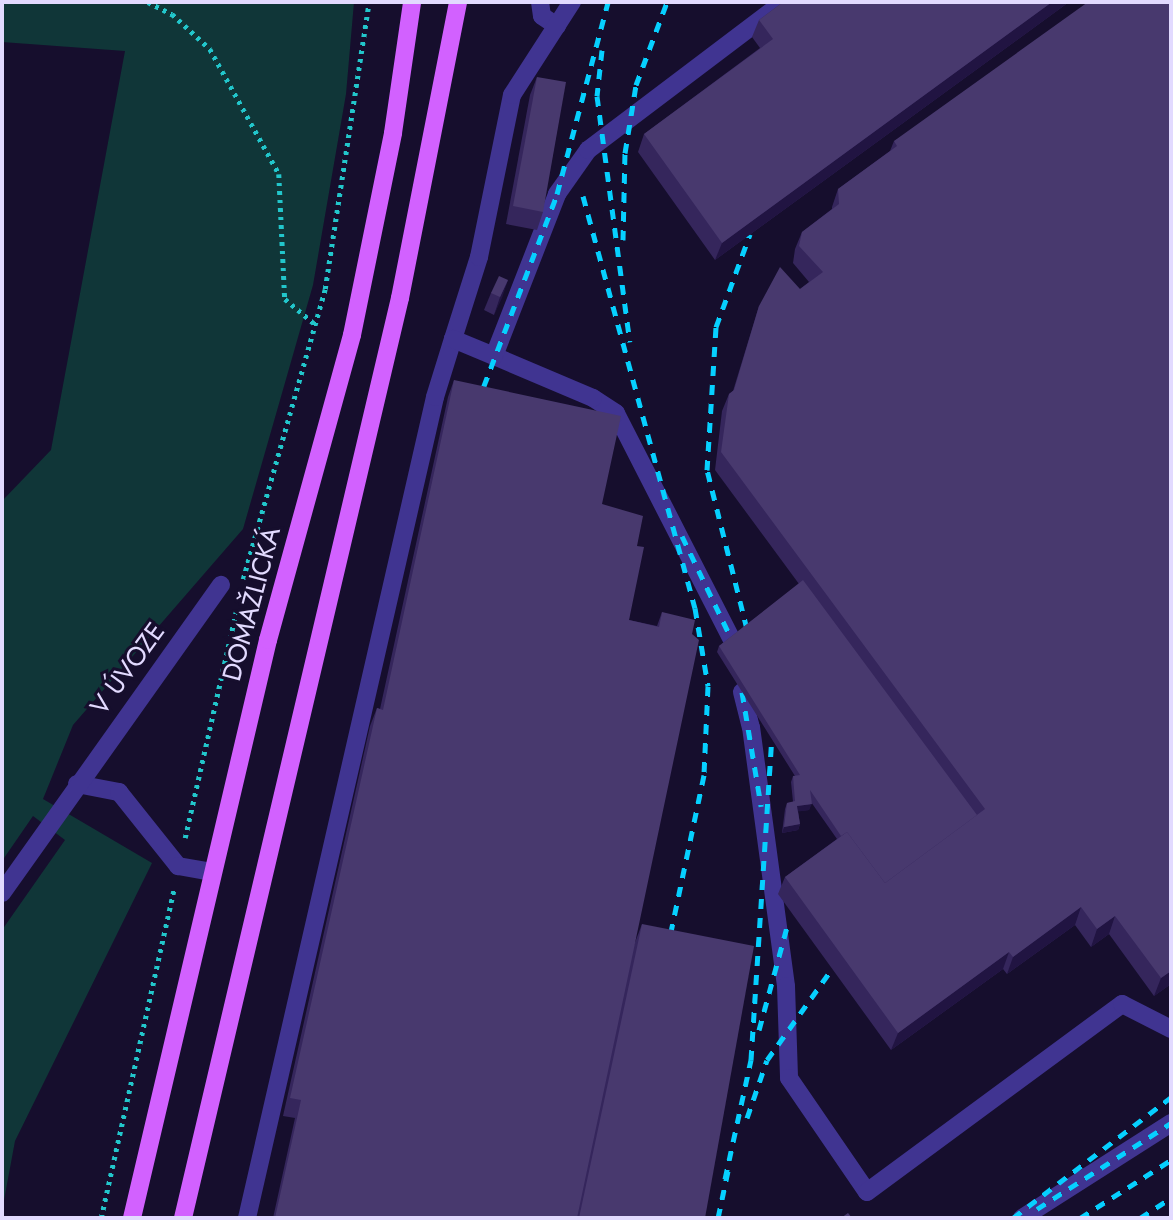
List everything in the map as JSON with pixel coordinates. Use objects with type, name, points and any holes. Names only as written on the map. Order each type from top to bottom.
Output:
[{"type":"main road","name":"DOMAŽLICKÁ","points":[[132,1218],[211,872],[268,640],[352,335],[391,145],[412,2]]},
{"type":"main road","points":[[183,1218],[400,298],[458,2]]},
{"type":"lane","points":[[540,2],[542,16],[557,26]]},
{"type":"lane","points":[[247,1218],[432,411],[480,257],[504,117],[521,75],[572,2]]},
{"type":"lane","points":[[494,356],[557,194],[588,150],[784,2]]},
{"type":"lane","points":[[453,339],[593,398],[616,413],[732,640]]},
{"type":"lane","name":"V ÚVOZE","points":[[2,893],[221,585]]},
{"type":"lane","points":[[742,692],[751,727],[786,986],[789,1078],[867,1192],[1122,1004],[1171,1029]]},
{"type":"lane","points":[[78,785],[120,792],[178,866],[211,872]]},
{"type":"lane","points":[[1022,1218],[1171,1123]]},
{"type":"path","points":[[148,2],[172,13],[210,49],[279,174],[285,299],[314,323]]},
{"type":"path","points":[[242,583],[325,289],[369,2]]},
{"type":"path","points":[[101,1218],[239,597]]},
{"type":"green space","points":[[2,2],[354,2],[346,94],[313,285],[243,529],[73,725],[43,799],[152,863],[15,1141],[2,1211],[2,930],[65,840],[33,816],[2,861],[2,501],[51,450],[125,51],[2,42]]},
{"type":"building","points":[[783,2],[1052,2],[722,243],[644,134],[773,39],[759,20]]},
{"type":"building","points":[[1088,2],[1171,2],[1171,971],[1161,978],[1115,916],[1097,929],[1081,907],[1013,957],[1009,952],[898,1033],[785,877],[847,832],[885,883],[985,809],[721,452],[729,394],[734,390],[759,306],[780,267],[800,289],[823,272],[799,246],[802,232],[839,204],[838,189],[897,146],[894,141]]},
{"type":"building","points":[[537,77],[566,82],[543,212],[513,206]]},
{"type":"building","points":[[499,276],[508,280],[500,297],[491,293]]},
{"type":"building","points":[[454,380],[621,416],[602,504],[643,516],[637,546],[644,547],[629,620],[659,627],[662,612],[695,620],[692,634],[699,640],[577,1218],[275,1218],[301,1100],[290,1098],[377,708],[383,710]]},
{"type":"building","points":[[803,580],[977,815],[885,883],[847,832],[841,836],[810,790],[812,804],[797,806],[800,824],[784,827],[787,803],[795,801],[793,776],[800,775],[719,646]]},
{"type":"building","points":[[642,924],[754,946],[705,1218],[579,1218]]},
{"type":"railway","points":[[477,404],[557,194],[608,2]]},
{"type":"railway","points":[[623,240],[625,153],[636,85],[667,2]]},
{"type":"railway","points":[[602,50],[597,96],[630,342]]},
{"type":"railway","points":[[583,196],[695,608],[708,686],[704,775],[667,950]]},
{"type":"railway","points":[[747,629],[707,470],[716,327],[750,234]]},
{"type":"railway","points":[[682,536],[732,640]]},
{"type":"railway","points":[[742,692],[761,806]]},
{"type":"railway","points":[[725,1179],[751,1060],[772,739]]},
{"type":"railway","points":[[759,1030],[787,927]]},
{"type":"railway","points":[[747,1118],[767,1060],[832,969]]},
{"type":"railway","points":[[1013,1218],[1171,1097]]},
{"type":"railway","points":[[1037,1209],[1171,1123]]},
{"type":"railway","points":[[1080,1218],[1171,1160]]},
{"type":"railway","points":[[718,1218],[728,1171]]},
{"type":"railway","points":[[1140,1218],[1171,1198]]}]
